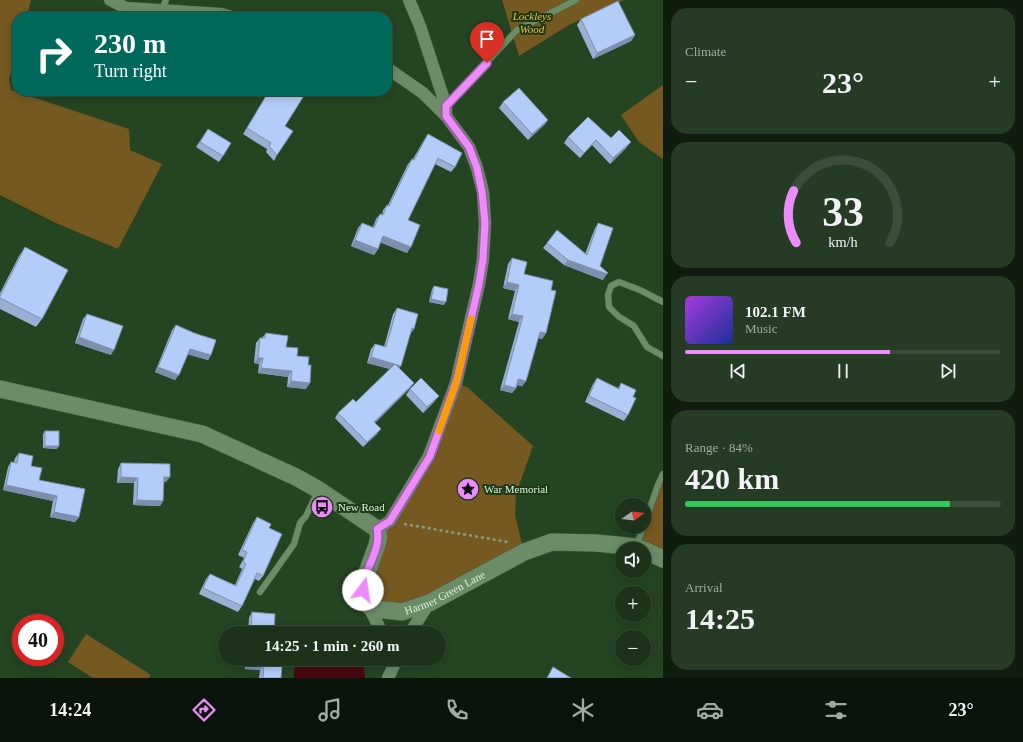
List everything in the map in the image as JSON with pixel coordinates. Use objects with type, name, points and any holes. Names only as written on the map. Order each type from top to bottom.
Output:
[{"type":"street","points":[[110,0],[126,8],[164,5],[208,12]]},
{"type":"street","points":[[378,626],[363,596],[363,583],[383,525],[430,456],[456,383],[479,284],[483,259],[485,223],[482,192],[477,168],[469,147],[446,111],[420,26],[409,0]]},
{"type":"street","points":[[392,71],[446,111]]},
{"type":"street","points":[[0,389],[202,434],[296,477],[383,525]]},
{"type":"street","name":"Harmer Green Lane","points":[[368,605],[376,609],[402,612],[429,604],[504,562],[524,552],[552,542],[596,543],[615,546]]},
{"type":"street","name":"Harmer Green Lane","points":[[651,554],[663,559]]},
{"type":"street","points":[[415,626],[429,604]]},
{"type":"street","points":[[388,678],[393,666]]},
{"type":"lane","points":[[446,111],[518,30],[576,0]]},
{"type":"lane","points":[[663,302],[640,290],[619,282],[611,286],[608,295],[609,307],[618,316],[634,326],[647,347],[663,356]]},
{"type":"lane","points":[[651,506],[663,474]]},
{"type":"lane","points":[[260,592],[294,544],[300,523],[306,516],[319,490]]},
{"type":"path","points":[[383,525],[537,547]]},
{"type":"green space","points":[[0,0],[31,0],[28,12],[12,12],[12,69],[9,79],[12,96],[29,96],[129,129],[130,150],[162,164],[118,249],[56,223],[0,195]]},
{"type":"green space","name":"Lockleys Wood","points":[[502,0],[624,0],[569,25],[519,56]]},
{"type":"green space","points":[[663,85],[663,159],[639,142],[621,115]]},
{"type":"green space","points":[[456,383],[467,387],[533,446],[516,494],[515,515],[524,552],[429,603],[368,605],[377,545],[409,492]]},
{"type":"green space","points":[[663,477],[663,559],[651,553],[651,542],[639,542],[642,534],[651,534],[651,509]]},
{"type":"green space","points":[[86,634],[151,675],[149,678],[93,678],[68,662]]},
{"type":"shaded area","points":[[338,625],[340,626],[328,626]]},
{"type":"shaded area","points":[[295,666],[364,666],[365,678],[294,678]]},
{"type":"building","points":[[618,1],[635,35],[597,53],[581,19]]},
{"type":"building","points":[[519,88],[548,120],[532,134],[503,102]]},
{"type":"building","points":[[266,96],[304,96],[285,126],[293,131],[277,155],[269,146],[271,143],[247,128]]},
{"type":"building","points":[[588,117],[611,138],[619,130],[631,142],[613,158],[596,140],[584,153],[568,137]]},
{"type":"building","points":[[208,129],[231,143],[223,156],[200,142]]},
{"type":"building","points":[[428,134],[462,153],[455,167],[438,158],[408,220],[420,225],[411,247],[383,236],[378,249],[355,240],[362,223],[374,228],[380,214],[383,215],[412,159],[414,160]]},
{"type":"building","points":[[598,223],[613,228],[600,266],[608,273],[607,274],[568,260],[547,243],[557,230],[587,255]]},
{"type":"building","points":[[25,247],[68,270],[42,319],[0,298]]},
{"type":"building","points":[[512,258],[527,262],[524,274],[553,281],[551,290],[556,291],[546,333],[540,332],[526,381],[518,379],[516,388],[504,385],[523,316],[512,314],[519,285],[507,282]]},
{"type":"building","points":[[434,286],[448,289],[446,302],[431,299]]},
{"type":"building","points":[[397,308],[418,314],[414,329],[412,328],[401,366],[371,357],[375,344],[386,347]]},
{"type":"building","points":[[87,314],[123,326],[114,350],[79,337]]},
{"type":"building","points":[[176,325],[216,340],[211,355],[190,349],[179,375],[158,367]]},
{"type":"building","points":[[266,333],[288,336],[286,347],[298,348],[297,356],[309,357],[308,365],[311,365],[310,383],[291,381],[292,371],[261,368],[263,358],[258,358],[260,338],[265,338]]},
{"type":"building","points":[[395,364],[414,383],[374,422],[381,429],[367,442],[338,413],[353,399],[356,402]]},
{"type":"building","points":[[421,378],[439,396],[427,407],[410,389]]},
{"type":"building","points":[[597,378],[619,389],[621,383],[636,390],[633,397],[636,398],[628,415],[589,396]]},
{"type":"building","points":[[45,431],[59,431],[59,446],[45,446]]},
{"type":"building","points":[[19,453],[33,456],[31,466],[42,468],[39,480],[85,489],[79,517],[54,512],[57,496],[6,485],[11,462],[17,463]]},
{"type":"building","points":[[121,463],[170,464],[170,477],[164,477],[163,501],[137,500],[138,478],[121,477]]},
{"type":"building","points":[[257,517],[271,524],[269,528],[282,534],[263,576],[257,573],[242,606],[203,588],[210,574],[236,586],[246,564],[243,562],[247,552],[242,550]]},
{"type":"building","points":[[252,612],[275,614],[274,626],[251,626]]},
{"type":"building","points":[[264,666],[282,666],[281,678],[263,678]]},
{"type":"building","points":[[553,667],[571,678],[547,678]]},
{"type":"slow traffic","points":[[439,431],[457,380],[471,319]]},
{"type":"place","name":"War Memorial","points":[[468,489]]},
{"type":"place","name":"New Road","points":[[322,507]]},
{"type":"route","points":[[363,590],[363,583],[379,537],[377,529],[390,521],[430,456],[457,380],[479,284],[483,259],[485,223],[482,192],[477,168],[469,147],[446,116],[446,106],[487,63]]}]
